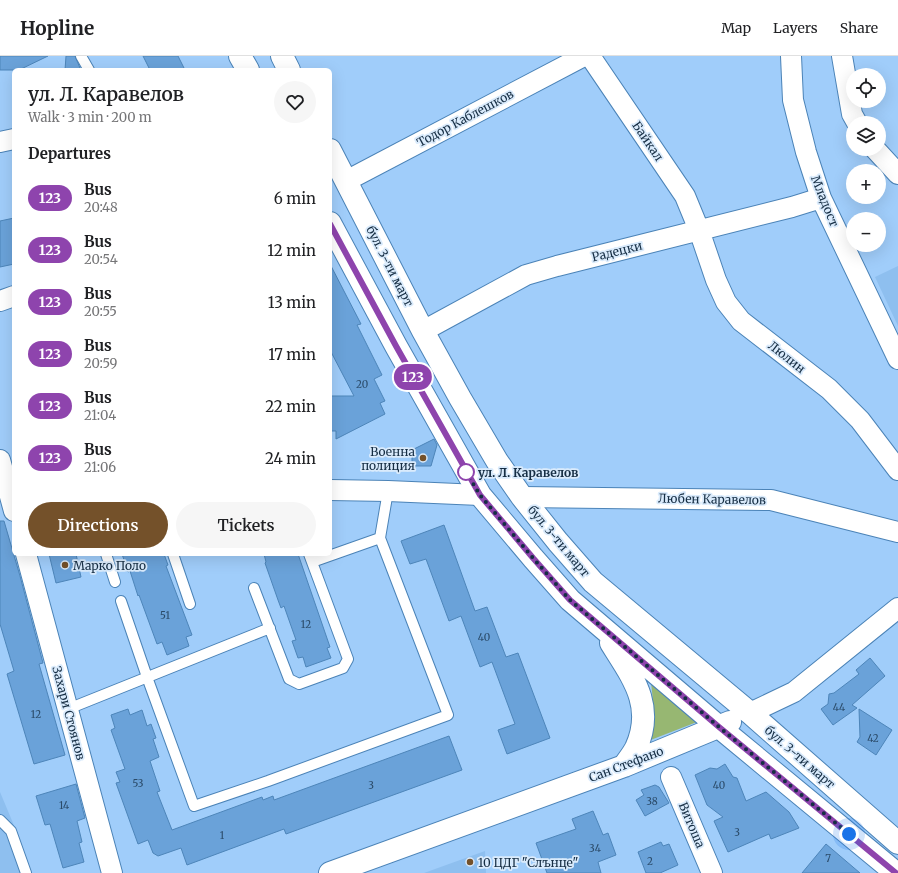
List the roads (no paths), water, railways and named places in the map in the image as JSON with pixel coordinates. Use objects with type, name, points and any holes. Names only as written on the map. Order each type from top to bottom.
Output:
[{"type":"main road","points":[[240,56],[247,68]]},
{"type":"main road","points":[[282,56],[288,68]]},
{"type":"main road","name":"бул. 3-ти март","points":[[332,154],[423,331],[460,398],[497,461],[522,497],[558,542],[593,582],[750,713],[898,844]]},
{"type":"main road","points":[[332,228],[396,346],[480,495],[533,558],[570,600],[601,627],[719,727],[896,873]]},
{"type":"main road","points":[[601,627],[636,685],[644,707],[643,728],[641,735],[636,749],[624,766]]},
{"type":"main road","name":"Сан Стефано","points":[[330,873],[624,766],[750,713]]},
{"type":"street","name":"Тодор Каблешков","points":[[346,181],[584,56]]},
{"type":"street","name":"Байкал","points":[[590,56],[685,196],[699,230]]},
{"type":"street","name":"Младост","points":[[791,56],[793,100],[806,152],[821,198],[898,359]]},
{"type":"street","points":[[842,56],[853,116]]},
{"type":"street","points":[[0,142],[12,139]]},
{"type":"street","points":[[881,156],[898,174]]},
{"type":"street","name":"Радецки","points":[[423,331],[526,276],[792,207],[821,198]]},
{"type":"street","name":"Люлин","points":[[699,230],[716,280],[726,302],[741,321],[829,389],[860,420],[898,470]]},
{"type":"street","points":[[0,301],[12,297]]},
{"type":"street","points":[[0,460],[12,504]]},
{"type":"street","points":[[332,490],[480,495]]},
{"type":"street","name":"Любен Каравелов","points":[[522,497],[770,500],[898,532]]},
{"type":"street","name":"Захари Стоянов","points":[[27,556],[112,873]]},
{"type":"street","name":"Сан Стефано","points":[[750,713],[794,692],[898,608]]},
{"type":"street","name":"Витоша","points":[[671,777],[712,873]]},
{"type":"lane","points":[[81,56],[88,68]]},
{"type":"lane","points":[[122,601],[147,677],[194,806],[268,781],[448,715],[380,538],[388,491]]},
{"type":"lane","points":[[332,552],[380,538]]},
{"type":"lane","points":[[107,556],[115,582]]},
{"type":"lane","points":[[174,556],[190,604]]},
{"type":"lane","points":[[254,588],[289,679],[299,684],[343,668],[348,659],[310,558]]},
{"type":"lane","points":[[68,708],[270,628]]},
{"type":"lane","points":[[0,820],[11,831],[26,873]]},
{"type":"place","name":"Военна полиция","points":[[423,458]]},
{"type":"place","name":"ул. Л. Каравелов","points":[[466,472]]},
{"type":"place","name":"Марко Поло","points":[[65,565]]},
{"type":"place","name":"10 ЦДГ \"Слънце\"","points":[[470,862]]}]
